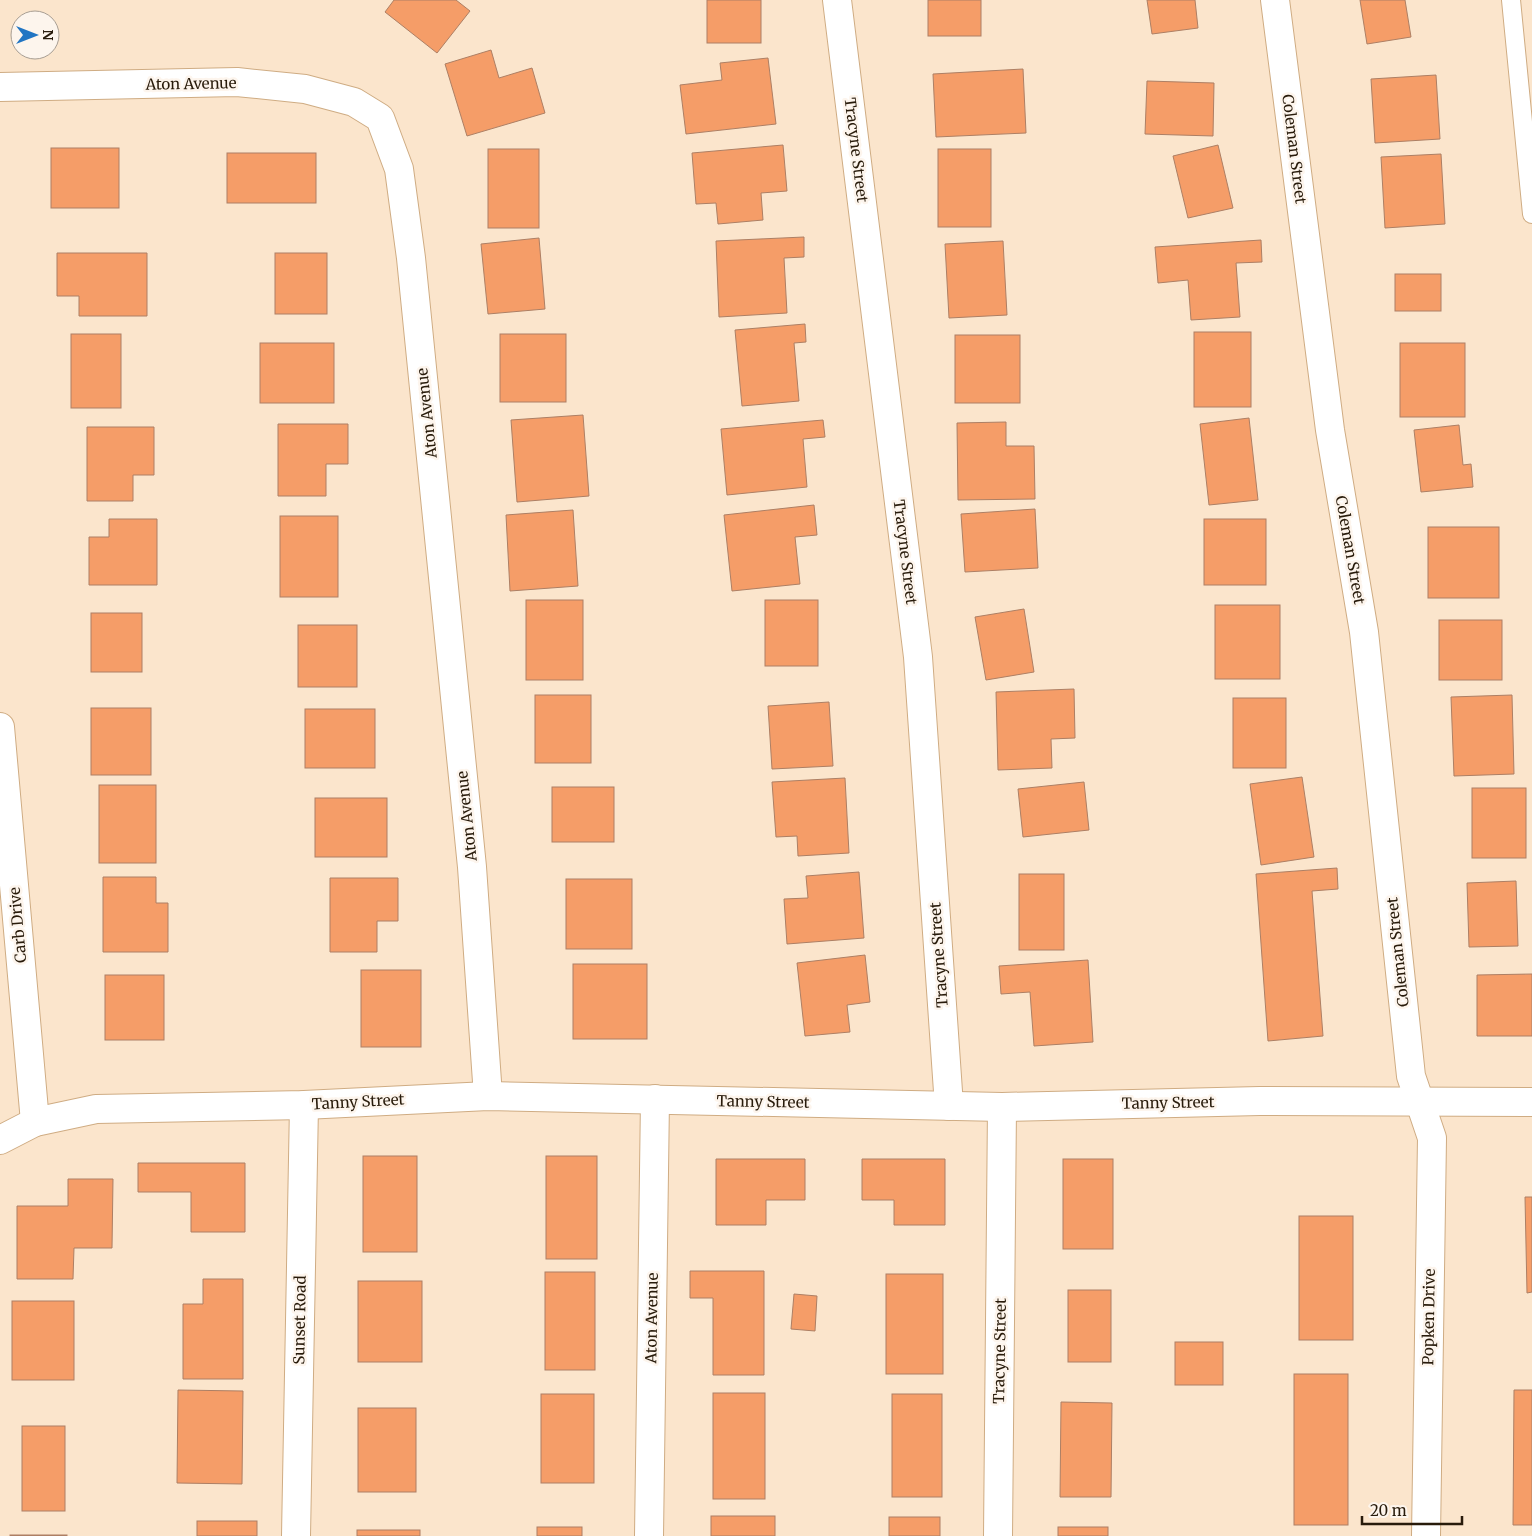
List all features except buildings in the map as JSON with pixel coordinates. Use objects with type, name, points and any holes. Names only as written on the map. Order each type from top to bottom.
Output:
[{"type":"street","name":"Tracyne Street","points":[[837,0],[918,657],[949,1106]]},
{"type":"street","name":"Coleman Street","points":[[1275,0],[1330,430],[1364,632],[1411,1076],[1419,1101]]},
{"type":"street","name":"Aton Avenue","points":[[0,88],[237,82],[305,89],[354,102],[380,118],[399,169],[411,258],[472,867],[488,1096]]},
{"type":"street","name":"Carb Drive","points":[[0,727],[35,1122]]},
{"type":"street","name":"Tanny Street","points":[[0,1140],[35,1122],[96,1108],[304,1105],[488,1096],[1002,1107],[1260,1101],[1532,1102]]},
{"type":"street","name":"Aton Avenue","points":[[649,1536],[656,1099]]},
{"type":"street","name":"Popken Drive","points":[[1419,1101],[1432,1138],[1426,1536]]},
{"type":"street","name":"Sunset Road","points":[[296,1536],[304,1105]]},
{"type":"street","name":"Tracyne Street","points":[[998,1536],[1002,1107]]},
{"type":"lane","points":[[1511,0],[1532,214]]}]
